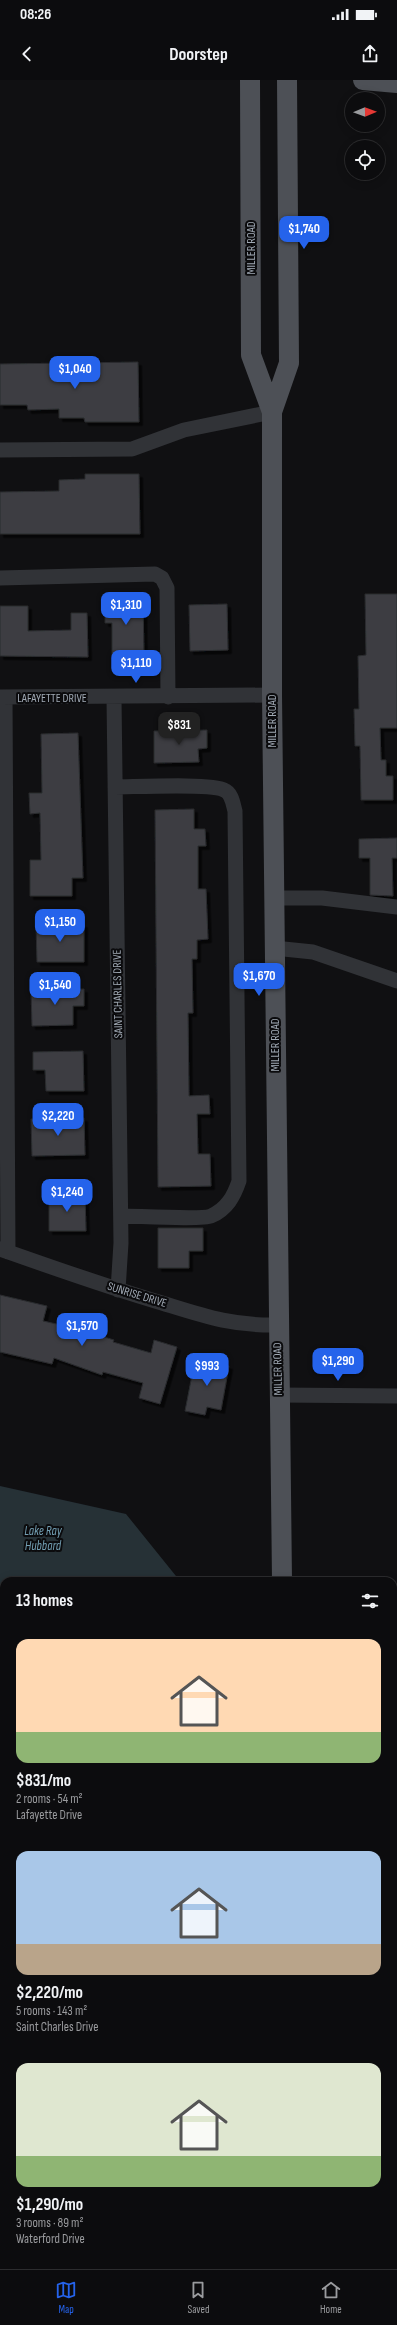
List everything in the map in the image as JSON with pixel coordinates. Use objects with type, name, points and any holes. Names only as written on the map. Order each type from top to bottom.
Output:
[{"type":"main road","name":"MILLER ROAD","points":[[250,80],[251,356],[272,412]]},
{"type":"main road","name":"MILLER ROAD","points":[[282,1577],[274,948],[272,412],[289,362],[287,80]]},
{"type":"street","points":[[0,450],[132,448],[184,430],[272,412]]},
{"type":"street","points":[[0,578],[155,574],[162,578],[167,588],[168,697]]},
{"type":"street","name":"LAFAYETTE DRIVE","points":[[3,698],[114,698],[272,695]]},
{"type":"street","points":[[3,698],[4,1251]]},
{"type":"street","name":"SAINT CHARLES DRIVE","points":[[114,698],[121,1216],[118,1290]]},
{"type":"street","points":[[115,787],[208,787],[224,790],[231,797],[235,811],[237,942],[239,1181],[234,1197],[223,1209],[210,1217],[121,1216]]},
{"type":"street","points":[[274,898],[322,898],[397,907]]},
{"type":"street","points":[[274,948],[313,952],[397,981]]},
{"type":"street","name":"SUNRISE DRIVE","points":[[4,1251],[118,1290],[228,1323],[278,1325]]},
{"type":"street","points":[[279,1395],[397,1396]]},
{"type":"water","name":"Lake Ray Hubbard","points":[[0,1486],[126,1514],[177,1577],[0,1577]]},
{"type":"building","points":[[138,362],[139,422],[85,422],[84,418],[59,418],[59,409],[28,410],[27,405],[0,405],[0,364]]},
{"type":"building","points":[[85,474],[139,474],[140,534],[0,534],[0,492],[59,491],[59,480],[85,479]]},
{"type":"building","points":[[365,594],[397,594],[397,728],[380,728],[381,760],[386,760],[386,776],[393,776],[393,800],[361,800],[360,746],[355,746],[354,709],[359,709],[358,656],[366,655]]},
{"type":"building","points":[[105,598],[143,598],[144,657],[112,657],[112,623],[105,623]]},
{"type":"building","points":[[227,604],[228,650],[190,651],[189,605]]},
{"type":"building","points":[[0,606],[28,606],[28,631],[71,630],[71,613],[87,613],[88,657],[0,656]]},
{"type":"building","points":[[207,730],[207,748],[198,749],[199,762],[154,763],[154,731]]},
{"type":"building","points":[[78,733],[83,878],[72,878],[72,896],[30,896],[30,860],[41,860],[40,813],[30,814],[29,793],[42,793],[41,734]]},
{"type":"building","points":[[194,809],[194,829],[205,829],[206,846],[198,846],[198,889],[206,889],[208,939],[197,940],[197,959],[192,959],[193,1013],[188,1013],[189,1096],[209,1095],[210,1114],[197,1114],[198,1154],[210,1154],[211,1186],[158,1187],[155,810]]},
{"type":"building","points":[[397,838],[397,858],[392,858],[393,896],[370,895],[370,858],[359,858],[359,839]]},
{"type":"building","points":[[84,924],[84,962],[37,962],[36,925]]},
{"type":"building","points":[[84,989],[84,1006],[73,1006],[73,1025],[32,1026],[31,990]]},
{"type":"building","points":[[83,1051],[84,1091],[46,1091],[45,1070],[33,1070],[33,1052]]},
{"type":"building","points":[[84,1118],[85,1155],[32,1156],[31,1119]]},
{"type":"building","points":[[85,1194],[86,1231],[49,1231],[49,1195]]},
{"type":"building","points":[[158,1228],[203,1228],[203,1251],[189,1251],[189,1268],[158,1268]]},
{"type":"building","points":[[0,1295],[47,1306],[43,1321],[79,1329],[83,1318],[102,1325],[98,1335],[114,1340],[113,1342],[151,1353],[154,1340],[177,1347],[160,1404],[139,1398],[143,1383],[103,1372],[102,1375],[54,1358],[52,1364],[0,1352]]},
{"type":"building","points":[[195,1360],[229,1366],[221,1410],[207,1407],[205,1415],[185,1411]]}]
